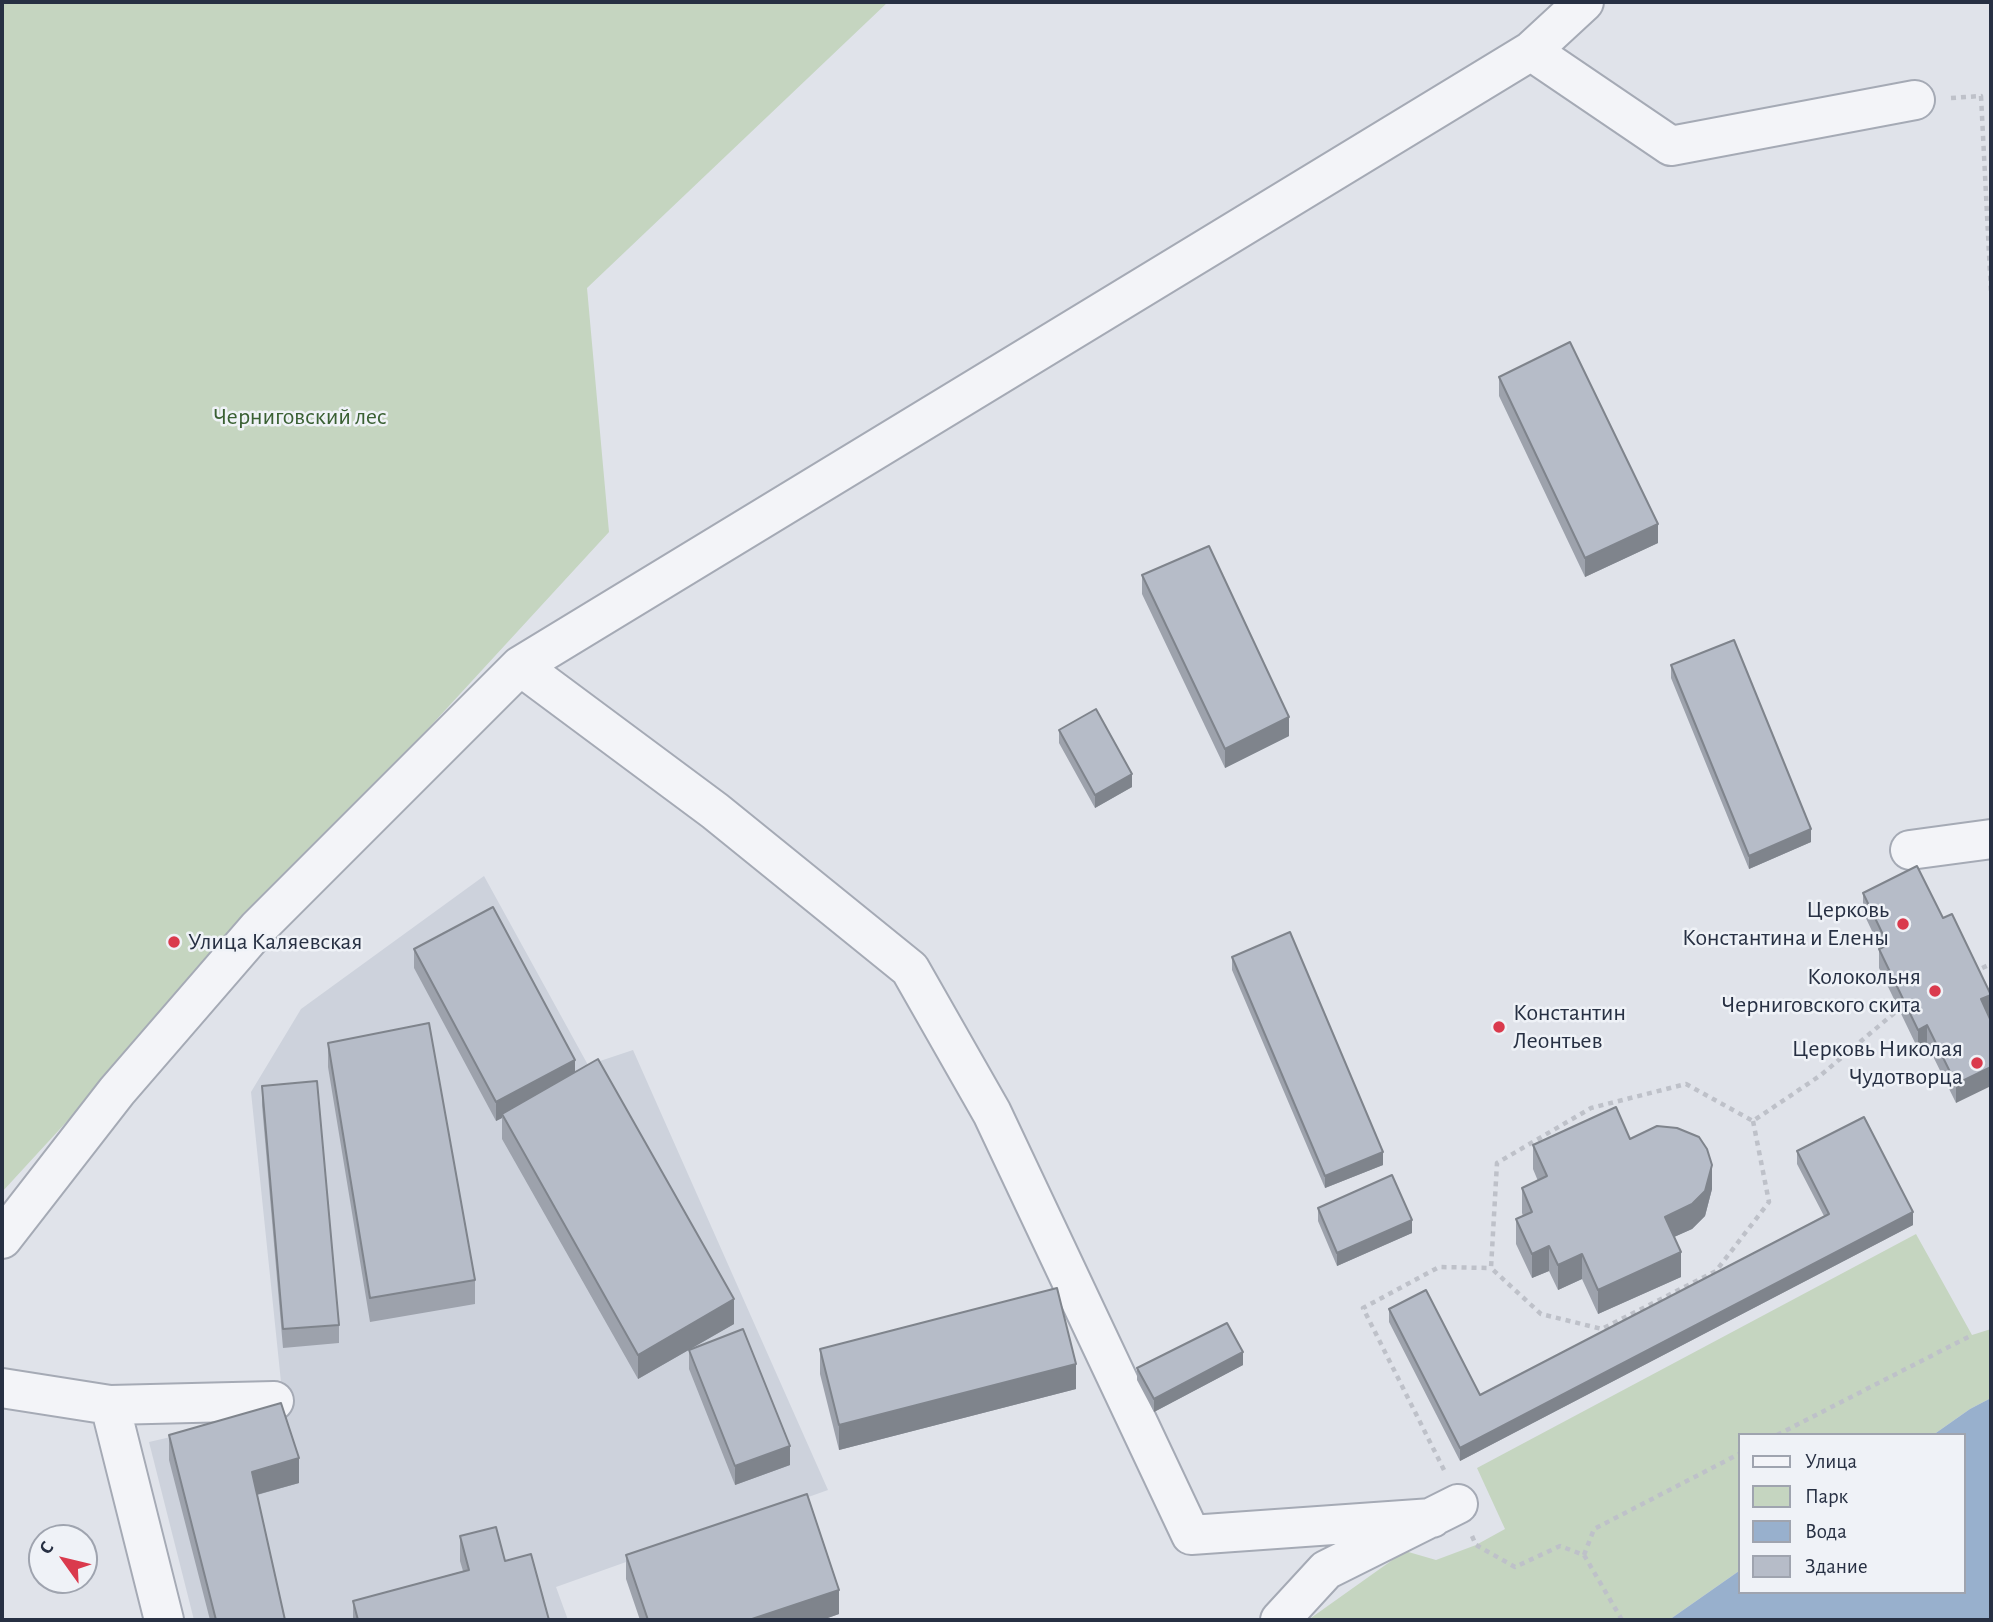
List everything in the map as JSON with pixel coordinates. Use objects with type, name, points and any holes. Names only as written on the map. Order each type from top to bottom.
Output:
[{"type":"street","points":[[2,1240],[117,1090],[258,928],[520,666],[1531,51],[1584,2]]},
{"type":"street","points":[[1531,51],[1671,146],[1915,100]]},
{"type":"street","points":[[520,666],[715,811],[910,969],[992,1113],[1191,1535],[1445,1511]]},
{"type":"street","points":[[1910,850],[1991,839]]},
{"type":"street","points":[[2,1388],[110,1405],[274,1401]]},
{"type":"street","points":[[110,1405],[164,1620]]},
{"type":"street","points":[[1280,1620],[1326,1570],[1445,1511]]},
{"type":"path","points":[[1915,100],[1981,96],[1991,293]]},
{"type":"path","points":[[1971,973],[1991,964]]},
{"type":"path","points":[[1753,1121],[1821,1075],[1899,1009]]},
{"type":"path","points":[[1491,1268],[1497,1163],[1591,1108],[1686,1084],[1753,1121],[1769,1202],[1716,1271],[1602,1329],[1541,1314],[1491,1268],[1439,1267],[1363,1308],[1445,1511],[1476,1545],[1514,1567],[1560,1546],[1584,1555],[1622,1620]]},
{"type":"path","points":[[1781,1433],[1972,1335]]},
{"type":"path","points":[[1584,1555],[1594,1529],[1738,1455]]},
{"type":"shaded area","points":[[484,876],[588,1065],[633,1050],[828,1490],[556,1587],[568,1620],[194,1620],[149,1442],[284,1411],[251,1092],[301,1009]]},
{"type":"green space","name":"Черниговский лес","points":[[2,2],[888,2],[587,288],[609,532],[2,1192]]},
{"type":"green space","points":[[1916,1234],[1972,1335],[1991,1329],[1991,1398],[1936,1433],[1738,1433],[1738,1572],[1669,1620],[1308,1620],[1405,1551],[1436,1560],[1476,1545],[1505,1529],[1477,1468]]},
{"type":"water","points":[[1991,1398],[1991,1620],[1669,1620],[1738,1572],[1738,1594],[1965,1594],[1965,1433],[1936,1433]]},
{"type":"building","points":[[1570,342],[1658,524],[1585,558],[1499,377]]},
{"type":"building","points":[[1209,546],[1289,717],[1225,749],[1142,575]]},
{"type":"building","points":[[1734,640],[1811,829],[1749,856],[1671,665]]},
{"type":"building","points":[[1096,709],[1132,774],[1095,795],[1059,730]]},
{"type":"building","name":"Колокольня Черниговского скита","points":[[1917,866],[1943,918],[1952,914],[1991,995],[1981,999],[1991,1021],[1991,1067],[1956,1084],[1927,1025],[1918,1030],[1879,949],[1888,945],[1863,893]]},
{"type":"building","points":[[493,907],[575,1060],[496,1102],[414,949]]},
{"type":"building","points":[[1290,932],[1383,1152],[1325,1176],[1232,957]]},
{"type":"building","points":[[429,1023],[475,1280],[370,1298],[328,1043]]},
{"type":"building","points":[[598,1059],[734,1299],[638,1355],[502,1114]]},
{"type":"building","points":[[317,1081],[339,1325],[283,1329],[262,1086]]},
{"type":"building","points":[[1616,1107],[1630,1139],[1657,1126],[1677,1128],[1699,1137],[1707,1149],[1712,1165],[1705,1191],[1692,1204],[1665,1217],[1681,1252],[1598,1290],[1582,1254],[1558,1265],[1549,1246],[1532,1254],[1516,1219],[1532,1212],[1522,1188],[1547,1176],[1533,1145]]},
{"type":"building","points":[[1864,1117],[1913,1212],[1460,1448],[1389,1309],[1426,1290],[1480,1395],[1829,1214],[1797,1151]]},
{"type":"building","points":[[1392,1175],[1412,1220],[1337,1253],[1318,1208]]},
{"type":"building","points":[[1057,1288],[1076,1364],[839,1425],[820,1349]]},
{"type":"building","points":[[1227,1323],[1243,1352],[1154,1399],[1137,1368]]},
{"type":"building","points":[[743,1329],[790,1446],[735,1466],[689,1350]]},
{"type":"building","points":[[281,1403],[299,1458],[252,1472],[285,1620],[216,1620],[169,1435]]},
{"type":"building","points":[[807,1494],[839,1590],[749,1620],[648,1620],[626,1555]]},
{"type":"building","points":[[496,1527],[505,1561],[531,1554],[549,1620],[358,1620],[353,1601],[469,1570],[460,1536]]},
{"type":"place","name":"Церковь Константина и Елены","points":[[1903,924]]},
{"type":"place","name":"Улица Каляевская","points":[[174,942]]},
{"type":"place","name":"Колокольня Черниговского скита","points":[[1935,991]]},
{"type":"place","name":"Константин Леонтьев","points":[[1499,1027]]},
{"type":"place","name":"Церковь Николая Чудотворца","points":[[1977,1063]]}]
